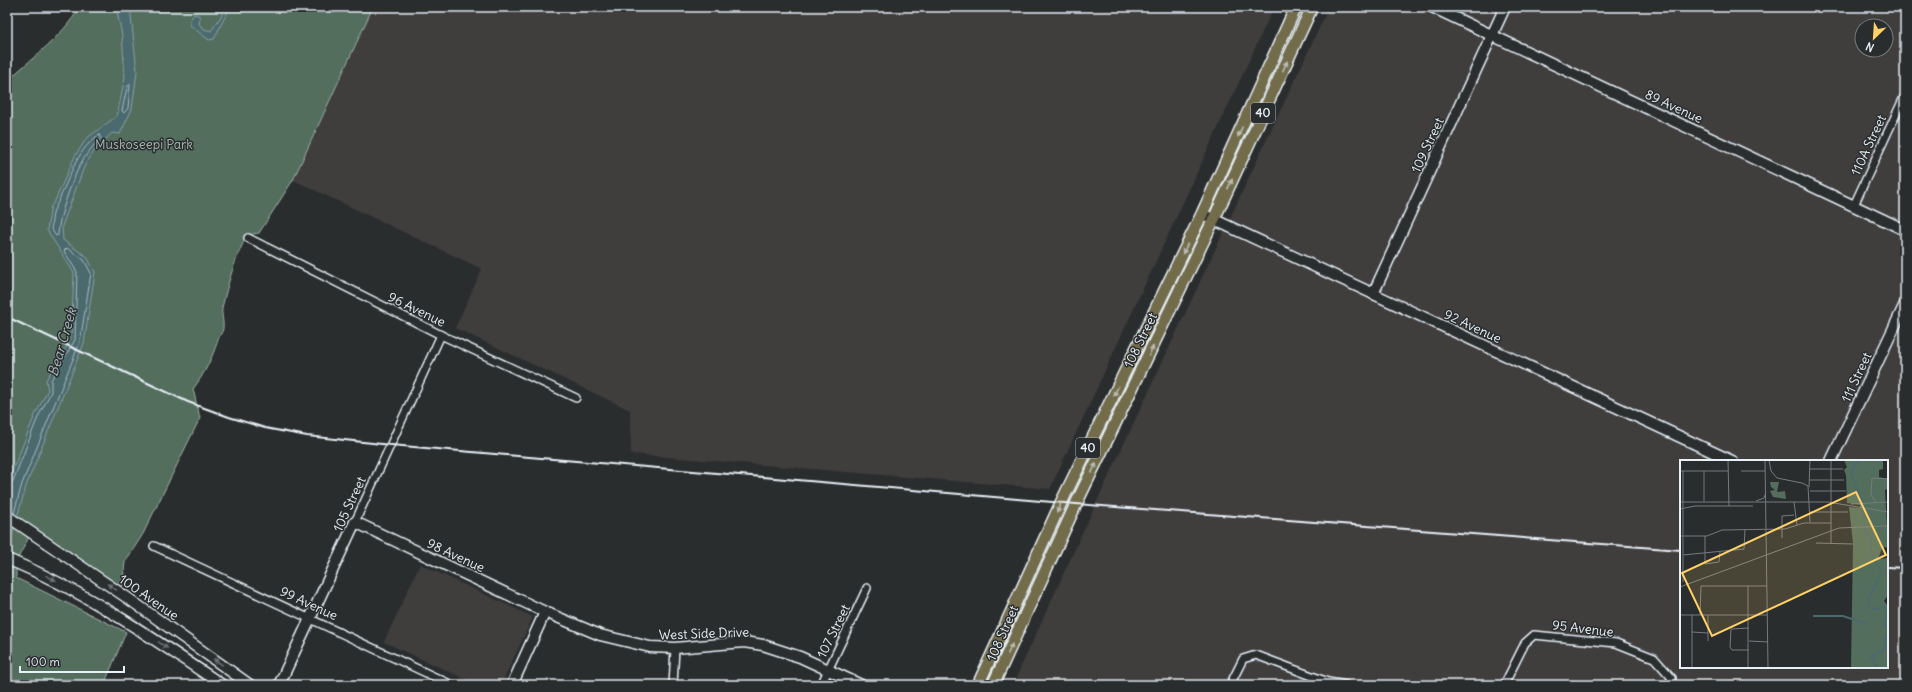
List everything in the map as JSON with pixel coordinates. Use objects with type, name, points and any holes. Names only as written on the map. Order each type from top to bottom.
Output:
[{"type":"main road","name":"108 Street","points":[[979,685],[1061,503],[1202,214],[1296,7]]},
{"type":"main road","name":"108 Street","points":[[994,685],[1076,504],[1214,220],[1312,7]]},
{"type":"street","name":"89 Avenue","points":[[1432,7],[1905,230]]},
{"type":"street","name":"109 Street","points":[[1372,294],[1504,7]]},
{"type":"street","name":"110A Street","points":[[1854,205],[1905,95]]},
{"type":"street","name":"92 Avenue","points":[[1202,214],[1730,460]]},
{"type":"street","name":"96 Avenue","points":[[248,238],[442,334],[576,398]]},
{"type":"street","name":"111 Street","points":[[1831,460],[1905,304]]},
{"type":"street","name":"105 Street","points":[[279,685],[442,334]]},
{"type":"street","name":"100 Avenue","points":[[7,516],[129,599],[250,685]]},
{"type":"street","name":"98 Avenue","points":[[355,522],[545,612]]},
{"type":"street","name":"99 Avenue","points":[[154,546],[452,685]]},
{"type":"street","points":[[11,560],[60,582],[120,616],[222,685]]},
{"type":"street","name":"107 Street","points":[[821,685],[867,588]]},
{"type":"street","name":"West Side Drive","points":[[545,612],[600,635],[650,647],[675,648],[744,642],[763,645],[800,657],[861,685]]},
{"type":"street","points":[[512,685],[545,612]]},
{"type":"street","name":"95 Avenue","points":[[1504,685],[1524,643],[1534,635],[1616,643],[1654,658],[1672,678],[1669,685]]},
{"type":"street","points":[[673,685],[675,648]]},
{"type":"street","points":[[1230,685],[1243,658],[1256,655],[1328,682],[1346,685]]},
{"type":"shaded area","points":[[373,7],[1274,7],[1050,489],[631,454],[630,410],[455,328],[482,269],[293,180]]},
{"type":"shaded area","points":[[1329,7],[1905,7],[1905,685],[1015,685],[1019,671],[1084,529]]},
{"type":"shaded area","points":[[420,564],[533,617],[501,685],[478,685],[384,642]]},
{"type":"green space","name":"Muskoseepi Park","points":[[80,7],[373,7],[293,180],[259,233],[247,235],[235,262],[222,308],[223,330],[208,365],[193,389],[200,418],[143,534],[125,562],[122,589],[31,533],[16,562],[16,578],[126,632],[104,685],[7,685],[7,81],[65,28]]},
{"type":"water","name":"Bear Creek","points":[[116,7],[130,7],[137,71],[132,109],[120,134],[112,133],[94,151],[84,167],[62,226],[63,240],[87,257],[95,272],[84,343],[26,486],[7,553],[7,484],[35,415],[48,390],[46,380],[71,339],[74,273],[47,230],[51,206],[54,203],[75,156],[87,138],[117,116],[125,77],[122,35]]},
{"type":"water","points":[[223,7],[230,7],[214,39],[209,40],[190,25],[190,20],[194,14],[200,16],[199,24],[204,29],[211,31],[222,15]]},
{"type":"railway","points":[[7,317],[188,402],[265,428],[307,436],[391,445],[1076,504],[1680,550]]},
{"type":"railway","points":[[1888,567],[1905,568]]}]
